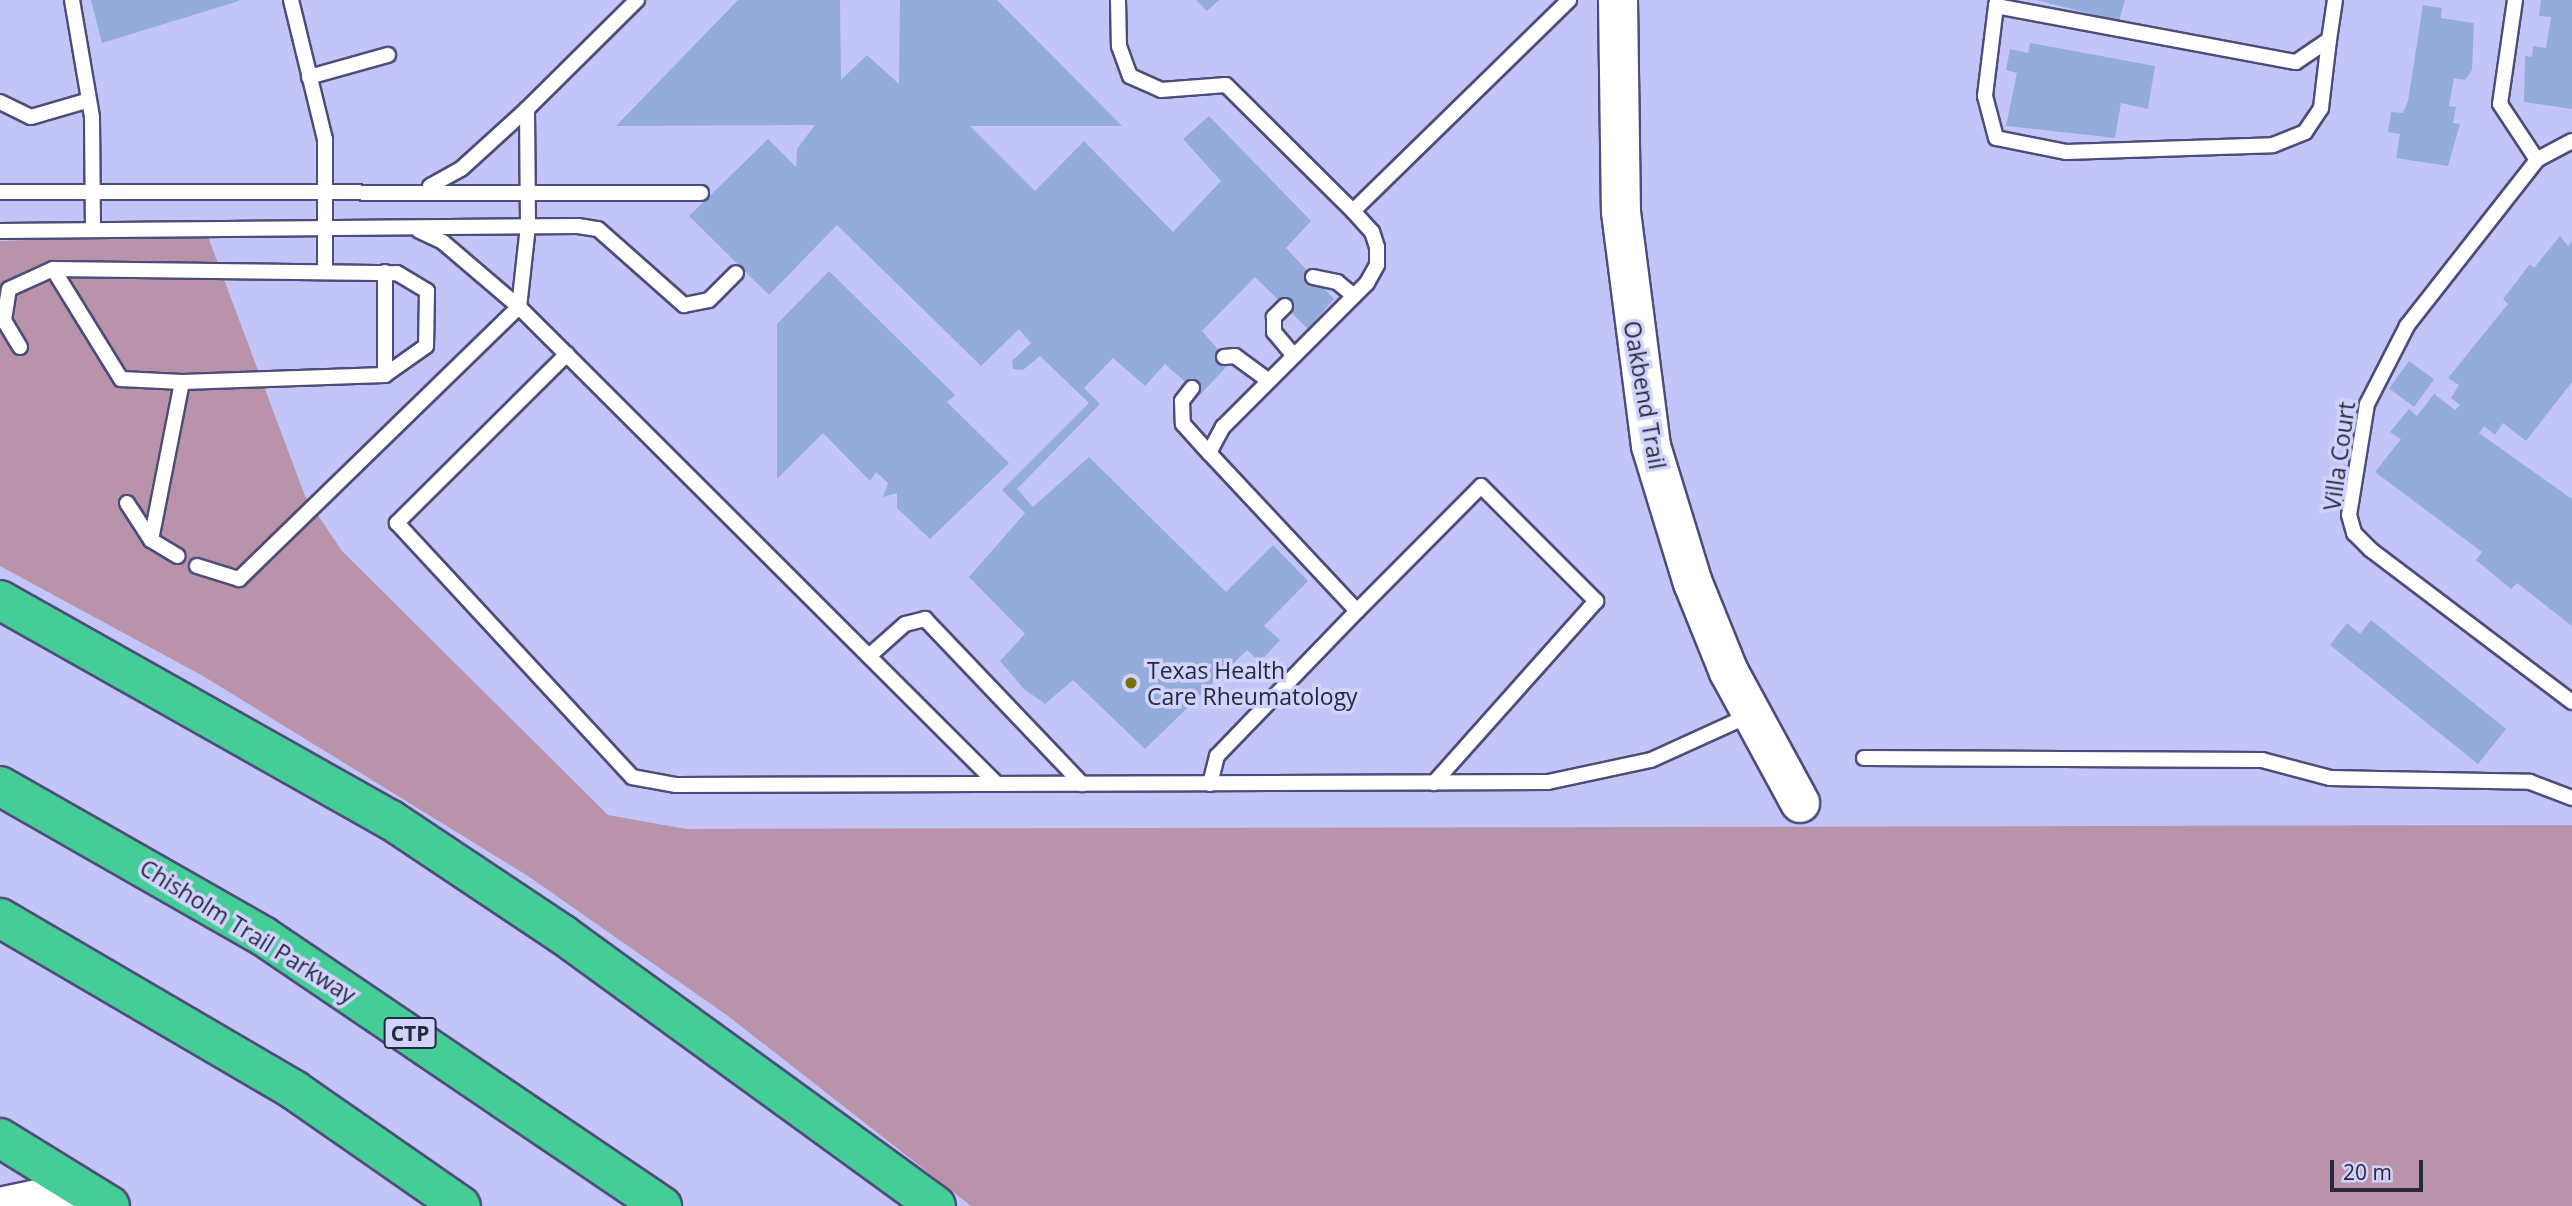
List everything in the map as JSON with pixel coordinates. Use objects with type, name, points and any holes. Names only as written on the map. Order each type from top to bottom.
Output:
[{"type":"highway","points":[[0,600],[391,820],[584,949],[936,1206]]},
{"type":"highway","name":"Chisholm Trail Parkway","points":[[0,786],[263,936],[662,1206]]},
{"type":"highway","points":[[0,918],[294,1090],[461,1206]]},
{"type":"highway","points":[[0,1138],[110,1206]]},
{"type":"street","name":"Oakbend Trail","points":[[1618,0],[1621,212],[1651,446],[1693,583],[1750,715],[1800,803]]},
{"type":"street","points":[[4,1206],[51,1196],[96,1206]]},
{"type":"lane","points":[[72,0],[89,100],[94,191],[93,230]]},
{"type":"lane","points":[[291,0],[325,139],[325,271]]},
{"type":"lane","points":[[403,190],[444,181],[527,110],[637,0]]},
{"type":"lane","points":[[1118,0],[1119,46],[1130,76],[1161,90],[1226,85],[1372,232],[1377,265],[1354,296],[1223,427],[1209,453]]},
{"type":"lane","points":[[1353,211],[1569,0]]},
{"type":"lane","points":[[2329,40],[2296,62],[1997,3],[1985,96],[1996,138],[2066,152],[2273,145],[2305,132],[2321,108],[2335,0]]},
{"type":"lane","points":[[2515,0],[2500,104],[2537,160]]},
{"type":"lane","points":[[309,77],[388,55]]},
{"type":"lane","points":[[0,102],[31,117],[89,100]]},
{"type":"lane","points":[[197,566],[239,579],[519,307],[528,226],[527,110]]},
{"type":"lane","name":"Villa Court","points":[[2572,141],[2537,160],[2407,326],[2376,379],[2349,515],[2354,533],[2371,550],[2572,702]]},
{"type":"lane","points":[[0,192],[527,190],[701,193]]},
{"type":"lane","points":[[0,231],[528,226],[598,229],[684,305],[709,300],[736,273]]},
{"type":"lane","points":[[401,227],[443,242],[519,307],[997,784]]},
{"type":"lane","points":[[20,347],[4,320],[9,289],[53,269],[385,272],[427,291],[426,346],[386,375],[182,382],[121,379],[53,269]]},
{"type":"lane","points":[[385,272],[386,375]]},
{"type":"lane","points":[[1313,277],[1337,282],[1354,296]]},
{"type":"lane","points":[[1284,306],[1274,317],[1274,332],[1294,356]]},
{"type":"lane","points":[[567,354],[397,523],[632,777],[676,785],[1548,782],[1618,770],[1750,715]]},
{"type":"lane","points":[[1224,357],[1235,356],[1269,381]]},
{"type":"lane","points":[[151,540],[182,382]]},
{"type":"lane","points":[[1192,388],[1182,401],[1183,424],[1357,611]]},
{"type":"lane","points":[[1210,784],[1217,756],[1481,486],[1596,601],[1434,783]]},
{"type":"lane","points":[[127,503],[151,540],[178,556]]},
{"type":"lane","points":[[869,656],[905,624],[925,619],[1082,784]]},
{"type":"lane","points":[[1864,758],[2262,760],[2330,778],[2530,782],[2572,798]]},
{"type":"shaded area","points":[[207,234],[305,496],[342,551],[608,815],[686,829],[2572,825],[2572,1206],[971,1206],[728,1016],[528,876],[203,676],[0,566],[0,241]]},
{"type":"building","points":[[91,0],[239,0],[239,1],[102,43]]},
{"type":"building","points":[[738,0],[840,0],[841,80],[867,55],[899,84],[900,0],[997,0],[1122,126],[970,126],[1035,191],[1084,141],[1173,232],[1221,181],[1183,139],[1209,116],[1311,221],[1286,248],[1334,299],[1308,329],[1255,277],[1202,331],[1230,363],[1200,395],[1165,364],[1145,386],[1113,358],[1084,388],[1100,404],[1017,489],[1033,507],[1089,457],[1226,592],[1273,545],[1308,581],[1264,626],[1280,640],[1260,662],[1247,650],[1145,749],[1073,680],[1045,704],[1024,689],[1000,661],[1025,634],[969,577],[1025,513],[1002,490],[1089,403],[1040,356],[1023,370],[1013,369],[1012,361],[1031,343],[1019,329],[981,366],[837,225],[769,295],[689,216],[768,139],[796,167],[797,149],[815,125],[616,126]]},
{"type":"building","points":[[1196,0],[1219,0],[1207,11]]},
{"type":"building","points":[[2036,0],[2125,0],[2119,21]]},
{"type":"building","points":[[2541,0],[2572,0],[2572,109],[2524,102],[2525,56],[2532,57],[2533,46],[2546,48],[2551,17],[2539,16]]},
{"type":"building","points":[[2423,5],[2442,8],[2441,18],[2474,23],[2472,70],[2465,80],[2454,78],[2449,106],[2456,107],[2453,123],[2460,124],[2448,166],[2396,158],[2400,134],[2388,132],[2391,112],[2403,113],[2408,101]]},
{"type":"building","points":[[2030,43],[2155,66],[2148,109],[2121,103],[2115,138],[2006,126],[2017,73],[2006,70],[2010,49],[2028,53]]},
{"type":"building","points":[[2560,236],[2568,246],[2572,241],[2572,382],[2526,441],[2503,423],[2495,435],[2484,426],[2479,433],[2572,499],[2572,626],[2517,583],[2511,589],[2476,560],[2482,552],[2375,472],[2401,439],[2390,432],[2409,409],[2417,416],[2434,394],[2455,410],[2460,405],[2451,398],[2459,385],[2448,378],[2508,304],[2503,299],[2530,264],[2534,268]]},
{"type":"building","points":[[829,271],[955,395],[947,402],[1009,463],[930,539],[897,508],[897,493],[883,497],[888,483],[876,472],[870,481],[823,433],[777,479],[777,324]]},
{"type":"building","points":[[2409,361],[2434,379],[2414,407],[2389,389]]},
{"type":"building","points":[[2371,620],[2506,729],[2478,764],[2330,645],[2347,623],[2360,634]]},
{"type":"place","name":"Texas Health Care Rheumatology","points":[[1131,683]]}]
